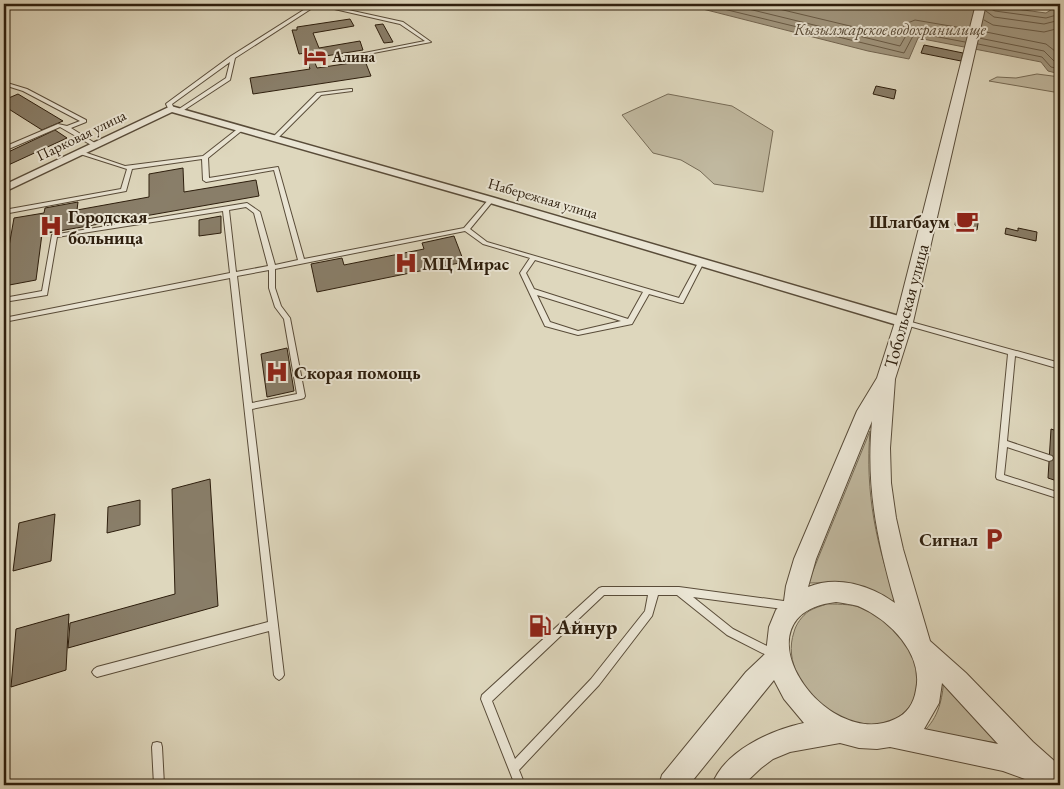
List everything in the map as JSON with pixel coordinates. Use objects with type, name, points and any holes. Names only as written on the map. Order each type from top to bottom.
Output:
[{"type":"street","name":"Тобольская улица","points":[[886,379],[904,322],[982,4]]},
{"type":"street","name":"Набережная улица","points":[[175,110],[491,200],[904,322]]},
{"type":"street","name":"Парковая улица","points":[[4,189],[95,145],[175,110]]},
{"type":"street","points":[[794,606],[797,586],[805,560],[867,411],[886,379]]},
{"type":"street","points":[[886,379],[880,446],[880,479],[884,516],[920,646],[930,675],[928,701],[923,712],[915,722],[904,730],[892,734],[867,736],[841,730],[818,718],[799,700],[786,680],[778,657],[780,626],[786,615],[794,606],[809,596],[837,592],[853,594],[883,607],[909,629],[920,646],[944,666],[1006,734],[1056,779]]},
{"type":"street","points":[[672,785],[755,680],[778,657]]},
{"type":"street","points":[[726,785],[751,758],[773,744],[804,735],[841,730]]},
{"type":"street","points":[[892,734],[1003,758],[1056,779]]},
{"type":"lane","points":[[233,57],[228,79],[175,110],[169,104],[233,57],[316,4],[402,23],[429,42],[344,58]]},
{"type":"lane","points":[[4,83],[25,90],[84,121],[67,128]]},
{"type":"lane","points":[[275,138],[318,94],[350,90]]},
{"type":"lane","points":[[4,149],[60,125],[95,145]]},
{"type":"lane","points":[[80,152],[125,168],[205,157],[242,128]]},
{"type":"lane","points":[[205,157],[206,180],[276,168],[301,260]]},
{"type":"lane","points":[[4,212],[124,190],[130,167]]},
{"type":"lane","points":[[4,320],[233,276],[301,260],[466,230],[491,200]]},
{"type":"lane","points":[[4,300],[45,293],[54,236],[247,205],[257,212],[272,267],[272,288],[278,307],[287,318],[301,396],[248,407]]},
{"type":"lane","points":[[226,209],[279,675]]},
{"type":"lane","points":[[466,230],[485,243],[681,301],[701,262]]},
{"type":"lane","points":[[533,258],[523,273],[547,324],[570,331],[578,333],[630,322],[647,291]]},
{"type":"lane","points":[[532,291],[630,322]]},
{"type":"lane","points":[[904,322],[1060,366]]},
{"type":"lane","points":[[1012,352],[1000,477],[1060,496]]},
{"type":"lane","points":[[1004,443],[1049,458]]},
{"type":"lane","points":[[520,785],[486,700],[602,591],[678,591],[794,606]]},
{"type":"lane","points":[[513,769],[595,682],[649,613],[654,591]]},
{"type":"lane","points":[[678,591],[730,632],[778,657]]},
{"type":"lane","points":[[97,672],[273,625]]},
{"type":"lane","points":[[157,747],[159,785]]},
{"type":"shaded area","points":[[1037,74],[1060,77],[1060,93],[989,81],[997,77],[1016,78]]},
{"type":"shaded area","points":[[668,94],[732,106],[773,131],[763,192],[714,184],[700,171],[681,160],[653,153],[622,115]]},
{"type":"shaded area","points":[[870,431],[869,476],[874,519],[884,562],[898,604],[854,586],[834,583],[808,583]]},
{"type":"shaded area","points":[[827,604],[857,607],[880,617],[892,626],[911,651],[917,665],[919,679],[916,694],[909,707],[891,721],[871,725],[849,721],[829,710],[811,695],[798,675],[792,654],[795,629],[800,620],[809,611]]},
{"type":"shaded area","points":[[944,679],[998,743],[923,732],[933,720],[939,708]]},
{"type":"water","name":"Кызылжарское водохранилище","points":[[683,4],[978,4],[1046,13],[1054,8],[1060,9],[1060,74],[1048,71],[1041,62],[918,38],[909,59],[868,51]]},
{"type":"building","name":"Алина","points":[[350,19],[354,26],[313,33],[319,48],[360,41],[363,50],[313,58],[317,68],[365,61],[371,76],[253,94],[250,78],[310,69],[305,53],[299,54],[292,30],[297,30],[297,27]]},
{"type":"building","points":[[383,24],[393,42],[384,43],[375,25]]},
{"type":"building","points":[[924,45],[963,53],[961,61],[921,53]]},
{"type":"building","points":[[876,86],[896,90],[894,99],[873,94]]},
{"type":"building","points":[[18,94],[63,121],[42,130],[4,106],[4,100]]},
{"type":"building","points":[[55,130],[67,138],[4,167],[4,154]]},
{"type":"building","name":"Городская больница","points":[[183,168],[184,192],[256,180],[259,196],[42,234],[36,280],[4,286],[4,275],[14,218],[44,213],[45,208],[78,202],[77,210],[149,197],[149,174]]},
{"type":"building","name":"Шлагбаум","points":[[957,212],[979,217],[977,230],[955,225]]},
{"type":"building","points":[[221,216],[221,233],[199,236],[199,220]]},
{"type":"building","points":[[1006,228],[1018,231],[1018,228],[1037,232],[1036,241],[1005,234]]},
{"type":"building","name":"МЦ Мирас","points":[[454,236],[464,262],[317,292],[311,264],[342,258],[344,265],[424,249],[422,243]]},
{"type":"building","name":"Скорая помощь","points":[[287,348],[294,391],[267,397],[261,354]]},
{"type":"building","points":[[1051,429],[1060,432],[1060,482],[1048,478]]},
{"type":"building","points":[[210,479],[218,606],[68,648],[70,623],[175,594],[172,489]]},
{"type":"building","points":[[140,500],[140,525],[107,533],[108,507]]},
{"type":"building","points":[[55,514],[51,561],[13,571],[19,523]]},
{"type":"building","points":[[69,614],[66,670],[11,687],[16,629]]},
{"type":"place","name":"Алина","points":[[315,56]]},
{"type":"place","name":"Шлагбаум","points":[[967,221]]},
{"type":"place","name":"Городская больница","points":[[51,226]]},
{"type":"place","name":"МЦ Мирас","points":[[406,263]]},
{"type":"place","name":"Скорая помощь","points":[[277,372]]},
{"type":"place","name":"Сигнал","points":[[994,539]]},
{"type":"place","name":"Айнур","points":[[540,626]]}]
